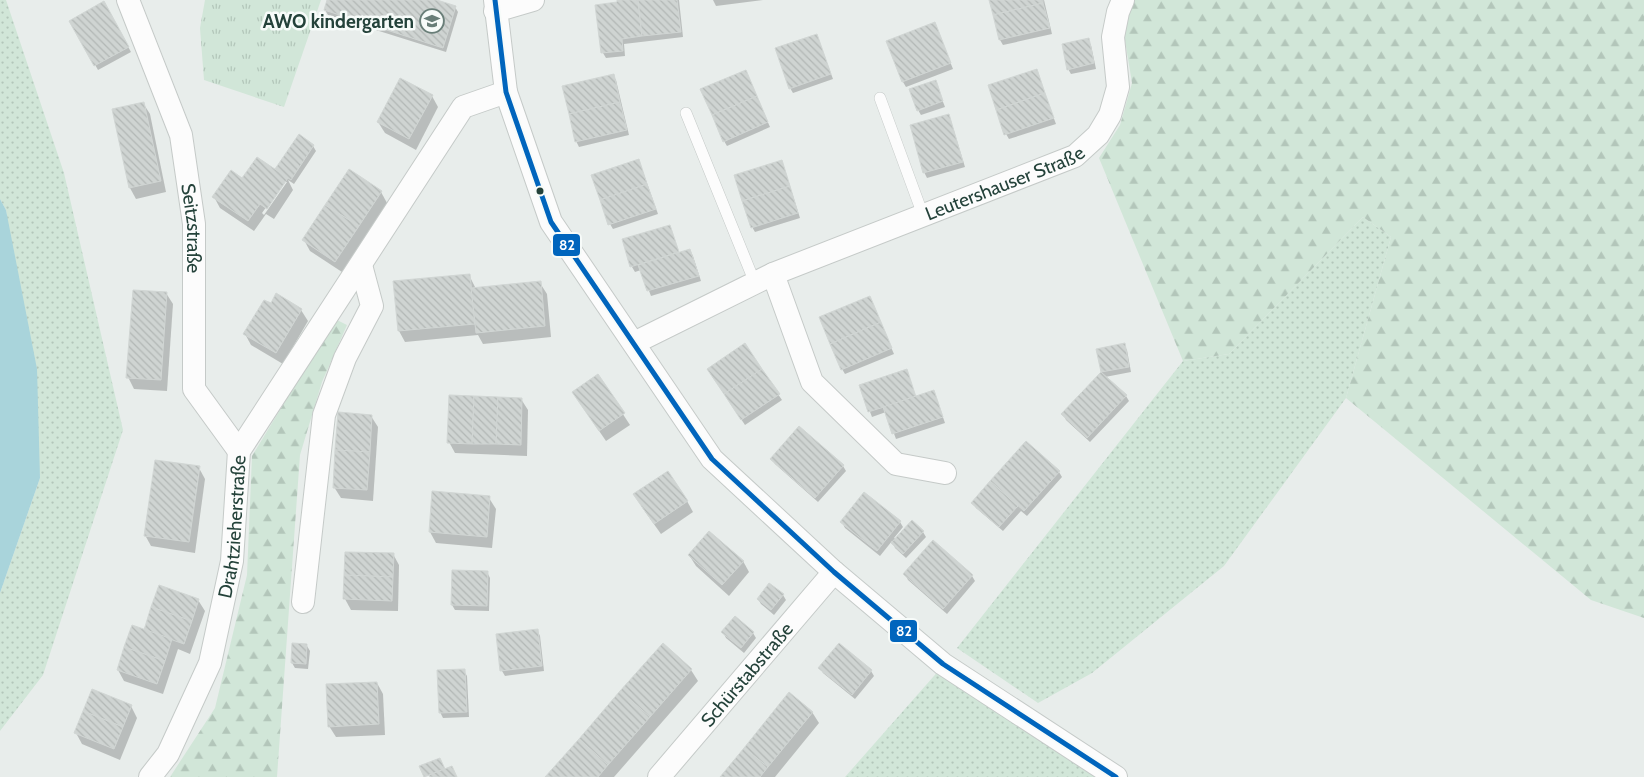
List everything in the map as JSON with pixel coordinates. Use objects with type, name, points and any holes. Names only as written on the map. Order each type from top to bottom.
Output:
[{"type":"street","name":"Seitzstraße","points":[[128,0],[181,135],[194,224],[194,389],[239,451]]},
{"type":"street","points":[[533,0],[495,5],[506,92],[551,222],[712,459],[834,572],[943,664],[1116,777]]},
{"type":"street","name":"Leutershauser Straße","points":[[634,343],[764,279],[923,214],[1075,156],[1098,135],[1110,115],[1118,87],[1113,37],[1118,12],[1124,0]]},
{"type":"street","name":"Drahtzieherstraße","points":[[150,777],[168,754],[210,664],[232,561],[239,451],[463,107],[506,92]]},
{"type":"street","points":[[303,602],[324,415],[345,358],[372,306],[360,265]]},
{"type":"street","points":[[764,279],[812,382],[896,464],[945,473]]},
{"type":"street","name":"Schürstabstraße","points":[[659,777],[834,572]]},
{"type":"lane","points":[[880,98],[923,214]]},
{"type":"lane","points":[[686,113],[764,279]]},
{"type":"green space","points":[[0,0],[6,0],[64,173],[123,430],[43,675],[0,731],[0,593],[40,478],[6,210],[0,199]]},
{"type":"green space","points":[[205,0],[321,0],[284,107],[204,80],[200,28]]},
{"type":"green space","points":[[1135,0],[1644,0],[1644,618],[1591,600],[1346,398],[1391,237],[1363,217],[1229,354],[1183,361],[1099,158],[1120,125],[1132,83],[1122,22]]},
{"type":"green space","points":[[1363,217],[1391,237],[1346,398],[1224,566],[1092,673],[1038,703],[957,648],[1183,361],[1229,354]]},
{"type":"green space","points":[[335,319],[347,325],[322,382],[300,455],[277,777],[170,777],[215,708],[247,575],[252,456]]},
{"type":"green space","points":[[941,668],[1100,777],[845,777]]},
{"type":"water","points":[[0,199],[6,210],[37,369],[40,478],[0,593]]},
{"type":"building","points":[[327,0],[437,0],[456,6],[443,48],[324,10]]},
{"type":"building","points":[[617,0],[638,0],[642,36],[622,39],[623,51],[601,53],[595,5],[617,2]]},
{"type":"building","points":[[638,0],[677,0],[681,32],[642,36]]},
{"type":"building","points":[[989,0],[1043,0],[1043,3],[993,15]]},
{"type":"building","points":[[104,1],[129,47],[94,66],[69,21]]},
{"type":"building","points":[[1043,3],[1050,28],[999,40],[993,15]]},
{"type":"building","points":[[935,22],[951,63],[902,82],[886,41]]},
{"type":"building","points":[[817,34],[831,74],[789,89],[775,48]]},
{"type":"building","points":[[1089,38],[1094,63],[1067,70],[1062,44]]},
{"type":"building","points":[[1037,69],[1045,93],[996,110],[988,85]]},
{"type":"building","points":[[746,70],[757,96],[712,115],[700,89]]},
{"type":"building","points":[[614,74],[620,102],[569,114],[562,86]]},
{"type":"building","points":[[400,78],[433,95],[409,139],[377,122]]},
{"type":"building","points":[[936,80],[943,101],[917,111],[909,89]]},
{"type":"building","points":[[1045,93],[1054,118],[1004,135],[996,110]]},
{"type":"building","points":[[757,96],[768,122],[723,142],[712,115]]},
{"type":"building","points":[[144,102],[161,181],[129,188],[112,109]]},
{"type":"building","points":[[620,102],[627,130],[575,142],[569,114]]},
{"type":"building","points":[[949,114],[963,162],[923,173],[910,125]]},
{"type":"building","points":[[299,134],[314,145],[291,180],[275,169]]},
{"type":"building","points":[[257,157],[288,178],[267,209],[260,204],[248,221],[212,197],[231,170],[242,178]]},
{"type":"building","points":[[639,159],[647,184],[600,200],[591,175]]},
{"type":"building","points":[[782,160],[790,186],[742,201],[734,175]]},
{"type":"building","points":[[349,169],[382,191],[359,226],[325,205]]},
{"type":"building","points":[[647,184],[656,209],[608,225],[600,200]]},
{"type":"building","points":[[790,186],[798,213],[751,228],[742,201]]},
{"type":"building","points":[[325,205],[359,226],[335,262],[302,240]]},
{"type":"building","points":[[670,225],[679,252],[630,267],[622,239]]},
{"type":"building","points":[[690,249],[699,276],[647,291],[638,265]]},
{"type":"building","points":[[470,274],[475,324],[398,331],[393,281]]},
{"type":"building","points":[[541,281],[545,326],[476,333],[471,288]]},
{"type":"building","points":[[133,290],[167,292],[161,380],[126,378]]},
{"type":"building","points":[[276,293],[302,309],[276,353],[243,334],[264,300],[271,303]]},
{"type":"building","points":[[870,296],[881,322],[830,344],[819,317]]},
{"type":"building","points":[[881,322],[892,348],[841,370],[830,344]]},
{"type":"building","points":[[745,343],[762,369],[724,394],[707,369]]},
{"type":"building","points":[[1125,343],[1129,367],[1101,372],[1096,349]]},
{"type":"building","points":[[762,369],[780,394],[741,420],[724,394]]},
{"type":"building","points":[[907,369],[916,397],[868,412],[859,385]]},
{"type":"building","points":[[1101,372],[1127,395],[1087,438],[1061,414]]},
{"type":"building","points":[[598,374],[625,413],[599,431],[572,392]]},
{"type":"building","points":[[934,390],[943,417],[892,434],[883,407]]},
{"type":"building","points":[[449,395],[474,396],[472,444],[447,443]]},
{"type":"building","points":[[474,396],[498,397],[496,444],[472,444]]},
{"type":"building","points":[[498,397],[522,398],[521,445],[496,444]]},
{"type":"building","points":[[338,412],[372,415],[370,452],[335,450]]},
{"type":"building","points":[[799,426],[844,465],[815,498],[770,459]]},
{"type":"building","points":[[1026,441],[1060,471],[1024,511],[990,481]]},
{"type":"building","points":[[335,450],[370,452],[367,490],[333,488]]},
{"type":"building","points":[[155,460],[200,466],[189,542],[144,536]]},
{"type":"building","points":[[668,471],[688,501],[654,524],[633,494]]},
{"type":"building","points":[[990,481],[1018,506],[999,527],[971,503]]},
{"type":"building","points":[[432,491],[490,496],[487,537],[429,532]]},
{"type":"building","points":[[864,492],[901,521],[877,551],[840,522]]},
{"type":"building","points":[[912,520],[924,531],[903,554],[891,543]]},
{"type":"building","points":[[709,531],[744,561],[722,585],[688,555]]},
{"type":"building","points":[[933,540],[973,575],[943,609],[903,574]]},
{"type":"building","points":[[345,552],[394,553],[393,577],[344,575]]},
{"type":"building","points":[[452,570],[488,571],[487,606],[451,605]]},
{"type":"building","points":[[344,575],[393,577],[392,601],[343,599]]},
{"type":"building","points":[[769,583],[784,594],[771,610],[757,599]]},
{"type":"building","points":[[159,585],[199,599],[192,621],[151,607]]},
{"type":"building","points":[[151,607],[192,621],[184,644],[144,630]]},
{"type":"building","points":[[735,616],[754,632],[741,648],[721,632]]},
{"type":"building","points":[[132,625],[172,639],[165,661],[124,647]]},
{"type":"building","points":[[538,629],[542,666],[500,671],[496,634]]},
{"type":"building","points":[[292,643],[307,644],[306,664],[291,663]]},
{"type":"building","points":[[663,643],[692,669],[650,717],[620,691]]},
{"type":"building","points":[[839,643],[872,670],[852,695],[818,668]]},
{"type":"building","points":[[124,647],[165,661],[157,684],[117,670]]},
{"type":"building","points":[[465,669],[467,712],[439,713],[437,670]]},
{"type":"building","points":[[377,682],[379,724],[328,727],[326,684]]},
{"type":"building","points":[[92,689],[132,705],[123,727],[83,711]]},
{"type":"building","points":[[620,691],[650,717],[608,765],[579,739]]},
{"type":"building","points":[[789,692],[813,712],[768,767],[744,748]]},
{"type":"building","points":[[83,711],[123,727],[114,749],[74,733]]},
{"type":"building","points":[[579,739],[608,765],[598,777],[545,777]]},
{"type":"building","points":[[744,748],[768,767],[760,777],[720,777]]},
{"type":"building","points":[[440,758],[445,769],[424,777],[419,766]]},
{"type":"building","points":[[452,766],[457,777],[430,777],[429,775]]},
{"type":"transit line","name":"82","points":[[495,0],[506,92],[551,222],[712,459],[834,572],[943,664],[1116,777]]},
{"type":"place","name":"AWO kindergarten","points":[[432,21]]}]
